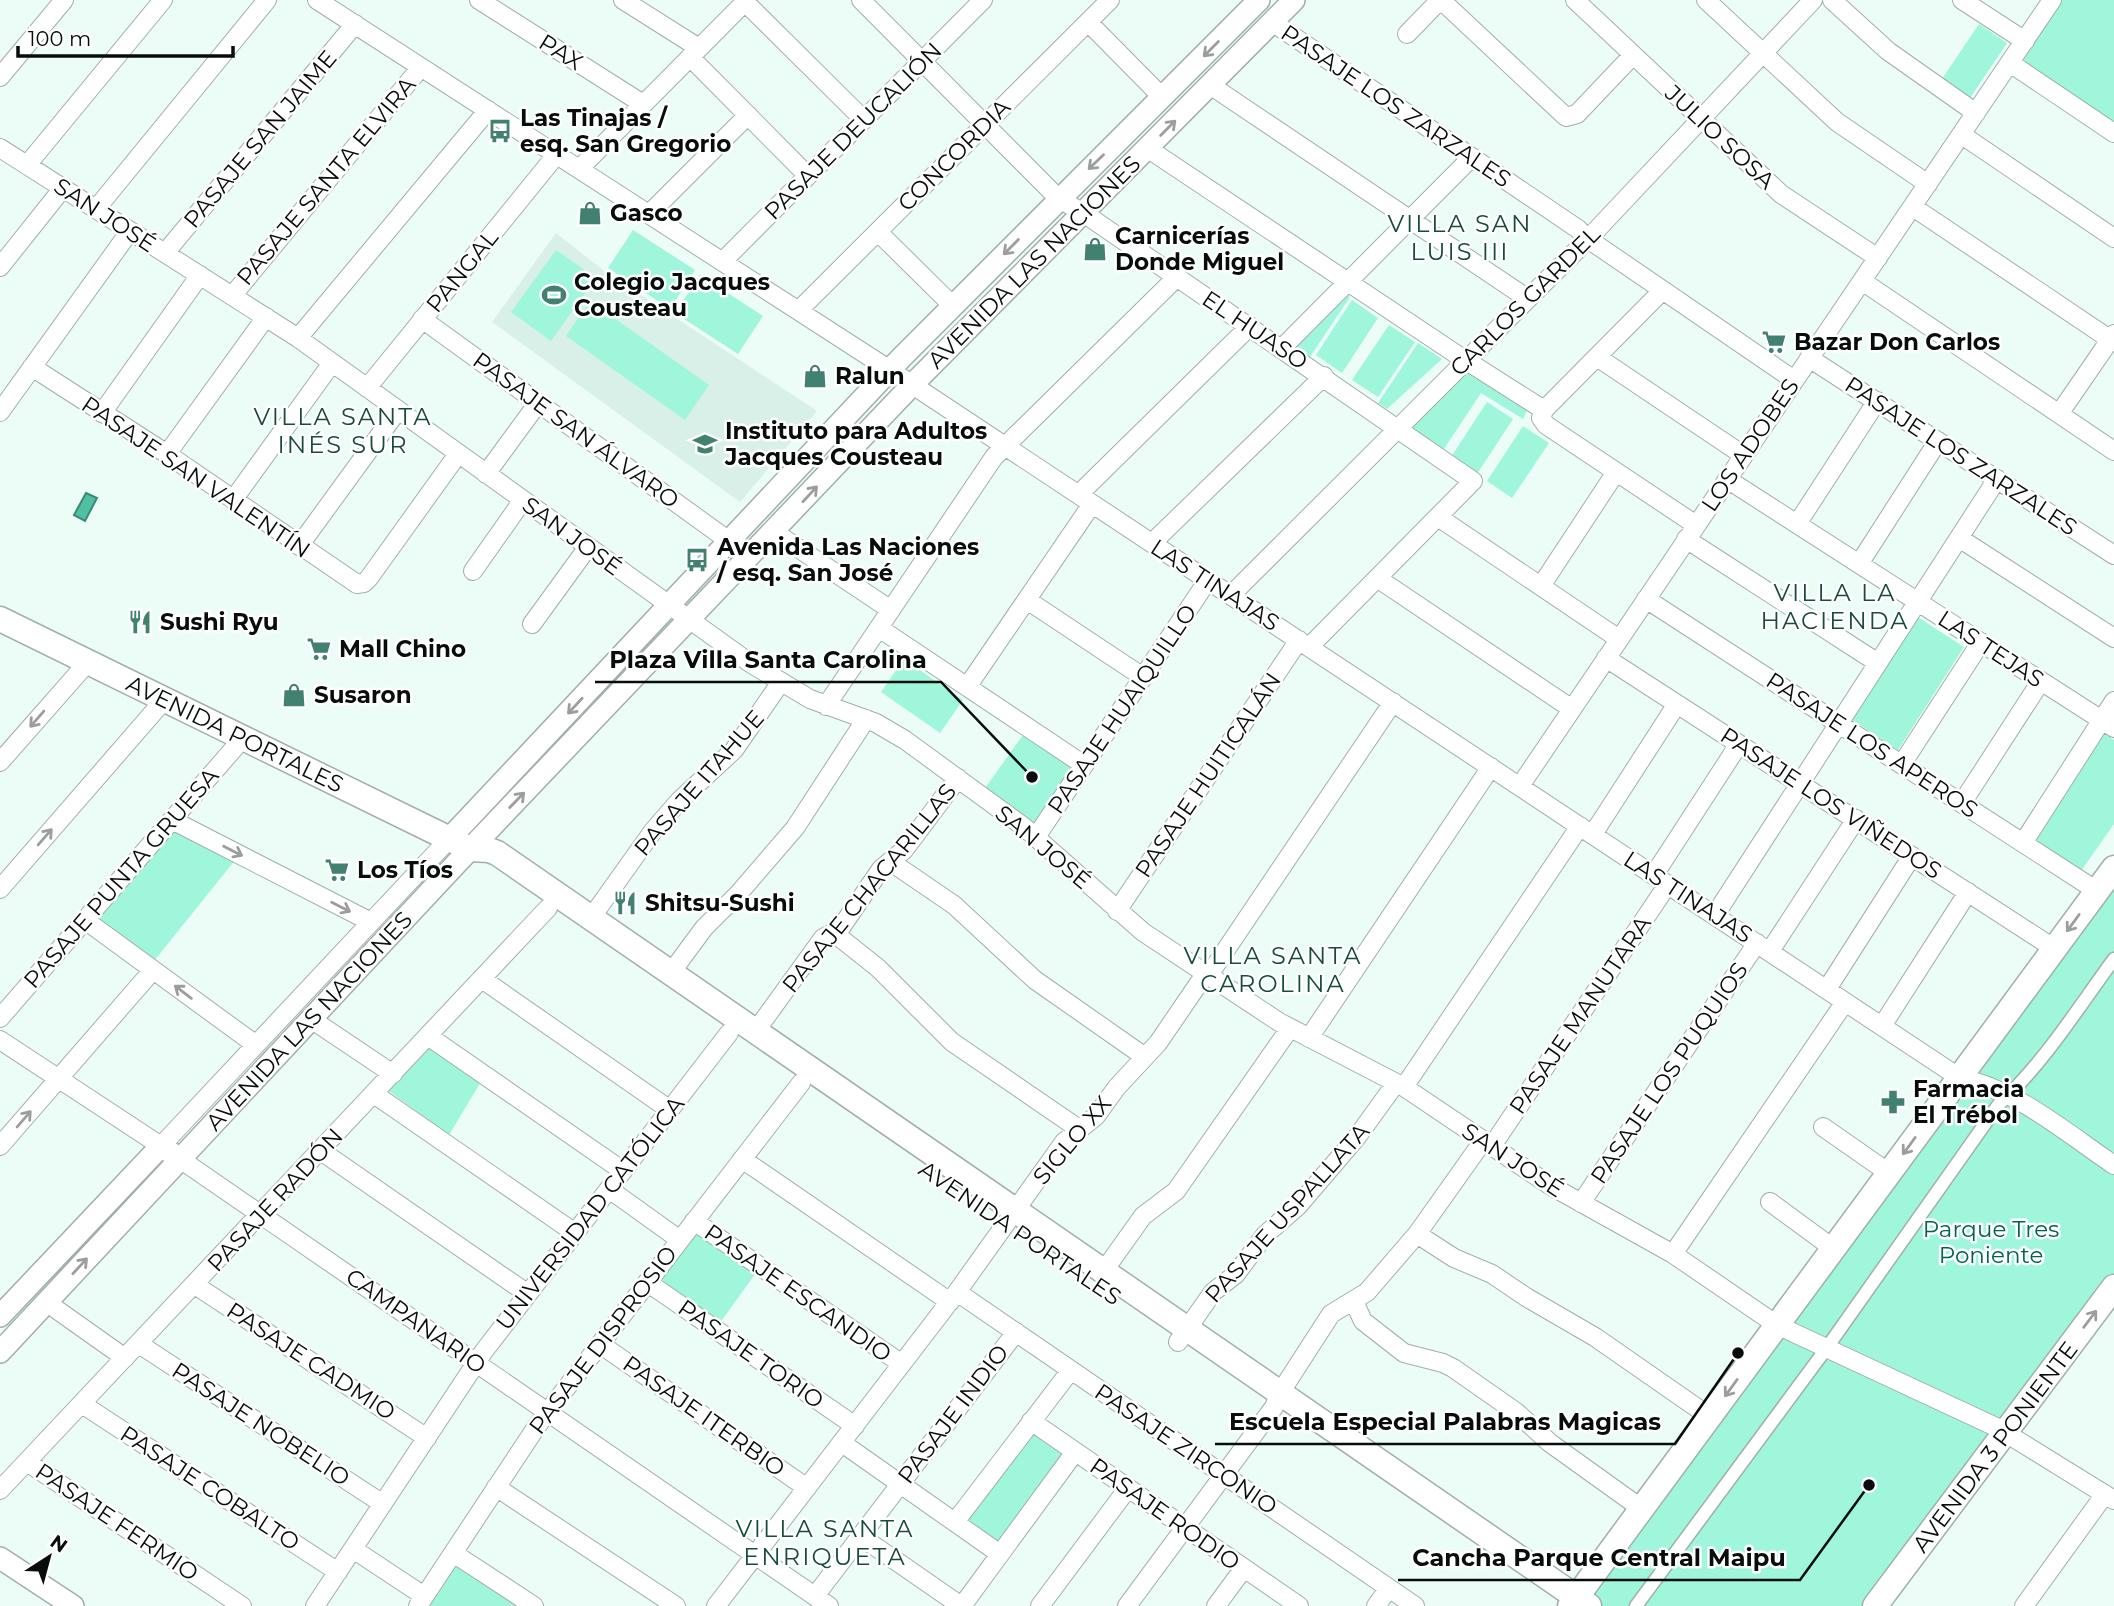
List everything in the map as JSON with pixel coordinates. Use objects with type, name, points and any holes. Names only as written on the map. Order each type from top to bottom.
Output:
[{"type":"main road","name":"AVENIDA PORTALES","points":[[3,624],[88,662],[460,844],[497,853],[755,1032],[1011,1218],[1277,1400],[1547,1597],[1579,1603]]},
{"type":"main road","name":"AVENIDA PORTALES","points":[[460,844],[478,861],[801,1083],[1011,1218],[1103,1272],[1183,1336]]},
{"type":"main road","points":[[1579,1603],[1642,1509],[2114,868]]},
{"type":"main road","name":"AVENIDA 3 PONIENTE","points":[[1875,1606],[2114,1287]]},
{"type":"street","points":[[0,77],[64,0]]},
{"type":"street","points":[[27,165],[163,0]]},
{"type":"street","points":[[96,209],[267,0]]},
{"type":"street","name":"LAS TINAJAS","points":[[317,0],[912,384],[1960,1077],[2010,1095],[2114,1165]]},
{"type":"street","name":"PAX","points":[[479,0],[643,104]]},
{"type":"street","points":[[623,0],[694,52],[748,115],[808,176]]},
{"type":"street","name":"EL HUASO","points":[[861,0],[1059,199],[1324,376],[1473,481]]},
{"type":"street","name":"CONCORDIA","points":[[799,310],[1110,0]]},
{"type":"street","name":"AVENIDA LAS NACIONES","points":[[0,1352],[311,1019],[460,844],[729,541],[952,305],[1258,0]]},
{"type":"street","name":"AVENIDA LAS NACIONES","points":[[0,1316],[371,922],[460,844],[690,620],[912,384],[1294,0]]},
{"type":"street","points":[[1407,34],[1440,0],[1562,115],[1570,117],[1577,114],[1633,55]]},
{"type":"street","name":"JULIO SOSA","points":[[1575,0],[1781,194],[1878,258]]},
{"type":"street","points":[[1706,0],[1837,122],[1928,184]]},
{"type":"street","name":"CARLOS GARDEL","points":[[1231,595],[1588,240],[1813,0]]},
{"type":"street","points":[[1832,0],[1888,51],[1976,113]]},
{"type":"street","points":[[1962,0],[2025,41]]},
{"type":"street","name":"LOS ADOBES","points":[[1520,786],[2052,0]]},
{"type":"street","points":[[579,169],[746,1],[864,120]]},
{"type":"street","name":"PASAJE DEUCALIÓN","points":[[723,261],[980,1]]},
{"type":"street","points":[[1088,22],[1162,97]]},
{"type":"street","name":"PASAJE LOS ZARZALES","points":[[1272,22],[1578,229],[1588,240],[1794,380]]},
{"type":"street","name":"PASAJE SAN JAIME","points":[[165,253],[355,24]]},
{"type":"street","points":[[2010,63],[2113,132]]},
{"type":"street","name":"PASAJE SANTA ELVIRA","points":[[232,296],[421,67]]},
{"type":"street","points":[[1210,85],[1528,299]]},
{"type":"street","points":[[298,338],[488,110]]},
{"type":"street","points":[[649,214],[748,115]]},
{"type":"street","points":[[1962,135],[2114,238]]},
{"type":"street","name":"SAN JOSÉ","points":[[0,148],[298,338],[669,606],[782,682],[826,706],[866,719],[896,733],[1037,837],[1143,932],[1290,1028],[1400,1085],[1581,1203],[1673,1254],[1777,1325],[2006,1432],[2109,1497]]},
{"type":"street","points":[[1147,148],[1544,410]]},
{"type":"street","name":"PANGAL","points":[[367,388],[557,154]]},
{"type":"street","points":[[1282,348],[1472,158]]},
{"type":"street","points":[[0,267],[63,188]]},
{"type":"street","points":[[1913,206],[2113,338],[2059,414]]},
{"type":"street","points":[[0,412],[130,231]]},
{"type":"street","points":[[878,232],[952,305]]},
{"type":"street","points":[[102,413],[200,275]]},
{"type":"street","points":[[826,706],[1004,445],[1177,276]]},
{"type":"street","points":[[1862,281],[2114,451]]},
{"type":"street","points":[[1662,291],[1544,410],[1541,418],[1546,425],[1616,472],[1691,532],[1878,663]]},
{"type":"street","name":"PASAJE SANTA ELVIRA","points":[[167,454],[266,317]]},
{"type":"street","name":"PASAJE SAN ÁLVARO","points":[[422,319],[729,541]]},
{"type":"street","points":[[967,687],[1027,600],[1085,499],[1250,326]]},
{"type":"street","points":[[1597,356],[1743,455]]},
{"type":"street","name":"PASAJE LOS ZARZALES","points":[[1809,358],[2114,555]]},
{"type":"street","points":[[233,500],[332,363]]},
{"type":"street","name":"PASAJE SAN VALENTÍN","points":[[32,367],[167,454],[350,582],[360,584],[369,578],[458,454]]},
{"type":"street","points":[[1152,543],[1324,376]]},
{"type":"street","points":[[1797,524],[1877,401]]},
{"type":"street","points":[[486,474],[538,403]]},
{"type":"street","points":[[299,546],[398,410]]},
{"type":"street","points":[[1859,564],[1938,441]]},
{"type":"street","points":[[1541,586],[1616,472]]},
{"type":"street","name":"LAS TEJAS","points":[[1727,479],[2108,724]]},
{"type":"street","points":[[1715,915],[1997,479]]},
{"type":"street","name":"PASAJE HUITICALÁN","points":[[1117,911],[1304,644],[1377,578],[1473,481]]},
{"type":"street","points":[[473,571],[523,500]]},
{"type":"street","points":[[1438,517],[1619,639]]},
{"type":"street","points":[[774,532],[891,610]]},
{"type":"street","points":[[1959,538],[2114,638]]},
{"type":"street","points":[[532,624],[588,547]]},
{"type":"street","points":[[1377,578],[1572,709]]},
{"type":"street","name":"PASAJE HUAIQUILLO","points":[[1037,837],[1208,580]]},
{"type":"street","name":"PASAJE LOS APEROS","points":[[1646,599],[2097,891]]},
{"type":"street","points":[[1027,600],[1143,677]]},
{"type":"street","points":[[879,628],[1084,765]]},
{"type":"street","points":[[1902,764],[1981,642]]},
{"type":"street","name":"PASAJE LOS VIÑEDOS","points":[[1606,658],[2055,948]]},
{"type":"street","points":[[0,762],[88,662]]},
{"type":"street","points":[[1962,803],[2041,681]]},
{"type":"street","name":"PASAJE ITAHUE","points":[[591,918],[653,831],[680,800],[734,750],[782,682]]},
{"type":"street","points":[[0,889],[164,699]]},
{"type":"street","name":"SIGLO XX","points":[[716,1606],[953,1297],[1064,1142],[1096,1116],[1215,966],[1393,702]]},
{"type":"street","points":[[2023,843],[2108,724],[2114,702]]},
{"type":"street","name":"PASAJE USPALLATA","points":[[1183,1336],[1213,1292],[1236,1274],[1257,1245],[1288,1217],[1400,1085],[1677,704]]},
{"type":"street","points":[[670,974],[704,928],[795,828],[866,719]]},
{"type":"street","name":"PASAJE PUNTA GRUESA","points":[[0,1018],[243,738]]},
{"type":"street","name":"PASAJE MANUTARA","points":[[1127,1606],[1277,1400],[1331,1314],[1367,1292],[1488,1144],[1661,879],[1739,744]]},
{"type":"street","points":[[1309,1038],[1491,767]]},
{"type":"street","name":"PASAJE CHACARILLAS","points":[[755,1032],[823,938],[840,929],[881,869],[904,850],[958,778]]},
{"type":"street","name":"PASAJE LOS PUQUIOS","points":[[1581,1203],[1856,819]]},
{"type":"street","points":[[172,820],[371,922]]},
{"type":"street","points":[[1827,989],[1912,856]]},
{"type":"street","points":[[891,862],[954,905],[1035,980],[1145,1057]]},
{"type":"street","points":[[1882,1026],[1968,892]]},
{"type":"street","name":"PASAJE RADÓN","points":[[0,1490],[548,908]]},
{"type":"street","points":[[85,920],[153,970],[261,1040],[283,1049]]},
{"type":"street","points":[[834,933],[877,968],[952,1042],[1079,1129]]},
{"type":"street","points":[[1636,1606],[1826,1349],[2000,1104],[2043,1054],[2114,959]]},
{"type":"street","points":[[0,1146],[153,970]]},
{"type":"street","points":[[482,979],[670,1110]]},
{"type":"street","points":[[1673,1254],[1845,1002]]},
{"type":"street","points":[[311,1019],[393,1074]]},
{"type":"street","points":[[1103,1272],[1143,1216],[1176,1191],[1290,1028]]},
{"type":"street","name":"UNIVERSIDAD CATÓLICA","points":[[316,1606],[476,1363],[729,1033]]},
{"type":"street","points":[[428,1036],[623,1171]]},
{"type":"street","name":"CAMPANARIO","points":[[0,1040],[161,1146],[822,1601]]},
{"type":"street","name":"PASAJE DISPROSIO","points":[[421,1601],[547,1412],[801,1083]]},
{"type":"street","points":[[374,1094],[575,1233]]},
{"type":"street","points":[[1823,1127],[1889,1173]]},
{"type":"street","points":[[321,1151],[528,1294]]},
{"type":"street","name":"PASAJE ZIRCONIO","points":[[742,1159],[953,1297],[1016,1332],[1415,1606]]},
{"type":"street","points":[[609,1189],[680,1240]]},
{"type":"street","points":[[1770,1202],[1833,1249]]},
{"type":"street","name":"PASAJE ESCANDIO","points":[[694,1221],[902,1364]]},
{"type":"street","points":[[1417,1234],[1454,1258],[1492,1274],[1595,1337],[1710,1417]]},
{"type":"street","name":"PASAJE TORIO","points":[[647,1282],[855,1426]]},
{"type":"street","name":"PASAJE CADMIO","points":[[195,1284],[427,1438]]},
{"type":"street","points":[[1356,1300],[1363,1321],[1395,1346],[1410,1356],[1443,1363],[1453,1368],[1516,1412],[1550,1443],[1642,1509]]},
{"type":"street","points":[[47,1302],[125,1358]]},
{"type":"street","name":"PASAJE INDIO","points":[[822,1601],[860,1536],[1016,1332]]},
{"type":"street","name":"PASAJE NOBELIO","points":[[139,1344],[383,1504]]},
{"type":"street","name":"PASAJE ITERBIO","points":[[600,1344],[807,1488]]},
{"type":"street","points":[[955,1522],[1071,1370]]},
{"type":"street","name":"PASAJE COBALTO","points":[[82,1405],[338,1572]]},
{"type":"street","name":"PASAJE RODIO","points":[[1031,1422],[1297,1605]]},
{"type":"street","points":[[842,1443],[1000,1554]]},
{"type":"street","points":[[860,1536],[962,1606],[1075,1451]]},
{"type":"street","name":"PASAJE FERMIO","points":[[27,1462],[242,1606]]},
{"type":"street","points":[[496,1487],[676,1606]]},
{"type":"street","points":[[1040,1606],[1128,1488]]},
{"type":"street","points":[[2024,1606],[2109,1497]]},
{"type":"street","points":[[353,1549],[421,1601]]},
{"type":"street","points":[[453,1553],[534,1606]]},
{"type":"street","points":[[0,1558],[73,1606]]},
{"type":"street","points":[[1216,1606],[1244,1568]]},
{"type":"street","points":[[1376,1606],[1389,1588]]},
{"type":"shaded area","name":"Colegio Jacques Cousteau","points":[[556,233],[603,270],[817,411],[740,502],[492,322]]},
{"type":"shaded area","points":[[86,493],[97,498],[85,521],[74,515]]},
{"type":"green space","points":[[2060,0],[2114,0],[2114,123],[2019,61]]},
{"type":"green space","points":[[1979,24],[2007,43],[1970,98],[1942,79]]},
{"type":"green space","points":[[633,230],[695,270],[670,309],[608,268]]},
{"type":"green space","name":"Colegio Jacques Cousteau","points":[[556,250],[596,278],[551,341],[511,312]]},
{"type":"green space","points":[[700,275],[763,316],[738,354],[675,313]]},
{"type":"green space","points":[[1343,293],[1350,297],[1310,357],[1292,344]]},
{"type":"green space","points":[[1352,300],[1378,318],[1342,373],[1316,355]]},
{"type":"green space","points":[[590,301],[709,385],[685,420],[566,336]]},
{"type":"green space","points":[[1389,325],[1415,342],[1378,397],[1352,380]]},
{"type":"green space","points":[[1418,343],[1442,359],[1387,409],[1378,403]]},
{"type":"green space","points":[[1467,369],[1528,408],[1523,419],[1481,393],[1444,449],[1408,426]]},
{"type":"green space","points":[[1487,402],[1513,419],[1477,474],[1451,457]]},
{"type":"green space","points":[[1523,426],[1549,443],[1512,498],[1487,481]]},
{"type":"green space","points":[[1913,614],[1964,647],[1898,750],[1848,717]]},
{"type":"green space","points":[[904,659],[963,700],[940,733],[881,692]]},
{"type":"green space","points":[[2103,733],[2114,740],[2114,824],[2081,871],[2032,839]]},
{"type":"green space","points":[[1023,735],[1076,769],[1035,829],[983,791]]},
{"type":"green space","points":[[172,825],[236,859],[154,961],[92,917]]},
{"type":"green space","name":"Parque Tres Poniente","points":[[2114,875],[2114,1276],[1868,1606],[1586,1606],[1719,1426]]},
{"type":"green space","points":[[427,1044],[482,1080],[449,1135],[386,1089]]},
{"type":"green space","points":[[694,1228],[756,1273],[719,1324],[657,1280]]},
{"type":"green space","points":[[1032,1429],[1066,1454],[1000,1546],[965,1521]]},
{"type":"green space","points":[[456,1561],[518,1602],[515,1606],[425,1606]]},
{"type":"place","name":"Las Tinajas / esq. San Gregorio","points":[[500,131]]},
{"type":"place","name":"Gasco","points":[[590,213]]},
{"type":"place","name":"Carnicerías Donde Miguel","points":[[1095,249]]},
{"type":"place","name":"Colegio Jacques Cousteau","points":[[554,295]]},
{"type":"place","name":"Bazar Don Carlos","points":[[1774,342]]},
{"type":"place","name":"Ralun","points":[[815,376]]},
{"type":"place","name":"Instituto para Adultos Jacques Cousteau","points":[[705,444]]},
{"type":"place","name":"Avenida Las Naciones / esq. San José","points":[[697,560]]},
{"type":"place","name":"Sushi Ryu","points":[[140,622]]},
{"type":"place","name":"Mall Chino","points":[[319,649]]},
{"type":"place","name":"Susaron","points":[[294,695]]},
{"type":"place","name":"Plaza Villa Santa Carolina","points":[[1032,777]]},
{"type":"place","name":"Los Tíos","points":[[337,870]]},
{"type":"place","name":"Shitsu-Sushi","points":[[625,903]]},
{"type":"place","name":"Farmacia El Trébol","points":[[1893,1102]]},
{"type":"place","name":"Escuela Especial Palabras Magicas","points":[[1738,1353]]},
{"type":"place","name":"Cancha Parque Central Maipu","points":[[1869,1485]]},
{"type":"district","name":"VILLA SAN LUIS III","points":[[1460,238]]},
{"type":"district","name":"VILLA SANTA INÉS SUR","points":[[343,431]]},
{"type":"district","name":"VILLA LA HACIENDA","points":[[1835,607]]},
{"type":"district","name":"VILLA SANTA CAROLINA","points":[[1273,970]]},
{"type":"district","name":"VILLA SANTA ENRIQUETA","points":[[825,1543]]}]
